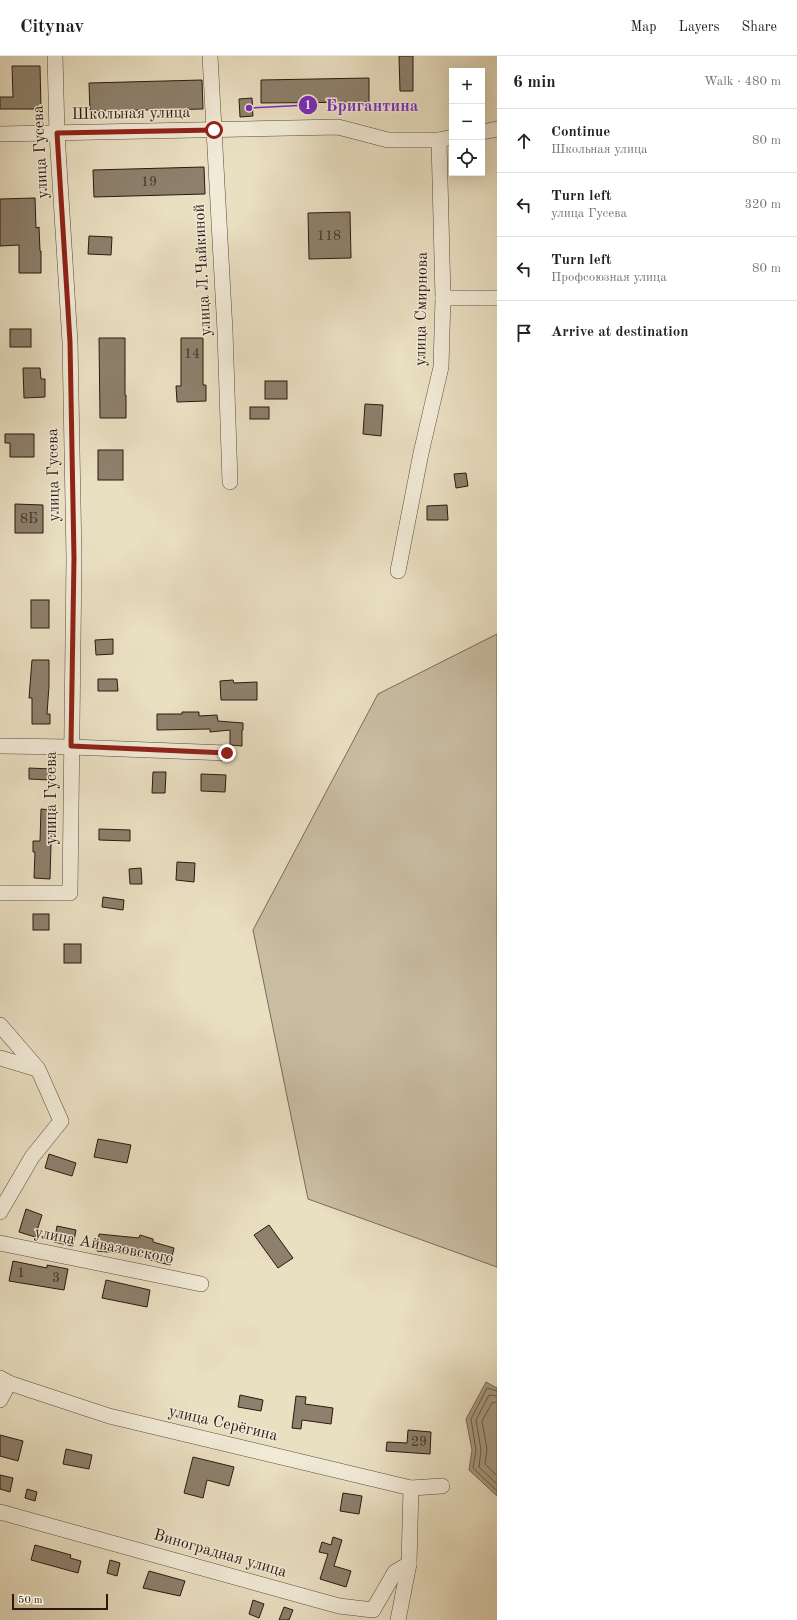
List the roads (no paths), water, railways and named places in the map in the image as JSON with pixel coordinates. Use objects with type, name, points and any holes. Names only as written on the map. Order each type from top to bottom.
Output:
[{"type":"street","name":"улица Гусева","points":[[0,893],[70,893],[74,558],[70,342],[57,133],[56,56]]},
{"type":"street","name":"улица Л.Чайкиной","points":[[210,56],[225,332],[230,482]]},
{"type":"street","name":"Школьная улица","points":[[0,134],[338,127],[388,140],[445,139]]},
{"type":"street","points":[[485,131],[497,129]]},
{"type":"street","name":"улица Смирнова","points":[[398,571],[421,452],[441,367],[445,139]]},
{"type":"street","points":[[443,298],[497,298]]},
{"type":"street","points":[[0,746],[71,746],[227,753]]},
{"type":"street","points":[[0,1025],[38,1069],[62,1121],[32,1157],[0,1212]]},
{"type":"street","points":[[0,1058],[38,1069]]},
{"type":"street","name":"улица Айвазовского","points":[[0,1243],[200,1284]]},
{"type":"street","points":[[0,1400],[5,1380]]},
{"type":"street","name":"улица Серёгина","points":[[5,1380],[109,1416],[411,1488],[442,1486]]},
{"type":"street","points":[[398,1620],[409,1564],[411,1488]]},
{"type":"street","name":"Виноградная улица","points":[[0,1512],[339,1606],[373,1610],[395,1572],[409,1564]]},
{"type":"water","points":[[486,1382],[497,1388],[497,1496],[469,1470],[472,1450],[466,1419]]},
{"type":"place","name":"Бригантина","points":[[249,108]]}]
